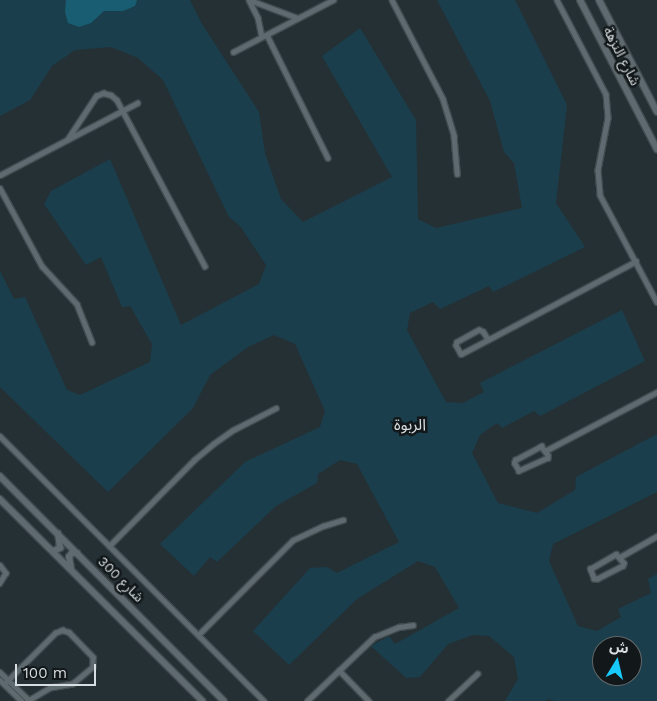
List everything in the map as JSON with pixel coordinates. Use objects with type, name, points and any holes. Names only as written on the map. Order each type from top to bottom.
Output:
[{"type":"main road","name":"شارع النزهة","points":[[580,0],[657,149]]},
{"type":"main road","name":"شارع النزهة","points":[[599,0],[657,112]]},
{"type":"street","points":[[249,0],[298,18]]},
{"type":"street","points":[[249,0],[265,36],[328,158]]},
{"type":"street","points":[[233,52],[333,0]]},
{"type":"street","points":[[392,0],[443,99],[454,136],[457,174]]},
{"type":"street","points":[[557,0],[606,94],[608,118],[598,170],[600,194],[657,302]]},
{"type":"street","points":[[67,140],[96,96],[103,93],[111,95],[123,110],[205,266]]},
{"type":"street","points":[[0,175],[137,103]]},
{"type":"street","points":[[0,188],[42,266],[77,304],[92,342]]},
{"type":"street","points":[[488,340],[483,332],[479,330],[457,342],[456,345],[460,354],[488,340],[636,261]]},
{"type":"street","points":[[545,451],[657,392]]},
{"type":"street","points":[[109,546],[194,460],[213,444],[233,430],[276,408]]},
{"type":"street","points":[[0,436],[264,701]]},
{"type":"street","points":[[538,447],[543,447],[545,451],[548,458],[523,471],[519,471],[514,463],[515,460],[538,447]]},
{"type":"street","name":"شارع 300","points":[[0,476],[224,701]]},
{"type":"street","name":"شارع 300","points":[[0,499],[203,701]]},
{"type":"street","points":[[198,635],[293,540],[323,526],[344,520]]},
{"type":"street","points":[[53,552],[60,548],[58,534]]},
{"type":"street","points":[[620,557],[623,566],[598,579],[594,578],[590,571],[592,567],[614,555],[620,557],[657,536]]},
{"type":"street","points":[[71,568],[69,557],[72,553],[77,553]]},
{"type":"street","points":[[0,565],[6,573],[0,584]]},
{"type":"street","points":[[307,701],[374,637],[392,629],[413,625]]},
{"type":"street","points":[[0,680],[6,682],[29,701],[50,688],[73,684],[93,667],[93,657],[69,632],[58,631],[6,682]]},
{"type":"street","points":[[338,670],[369,701]]},
{"type":"street","points":[[0,672],[22,701]]},
{"type":"street","points":[[448,701],[478,674]]},
{"type":"shaded area","points":[[0,0],[190,0],[202,24],[259,112],[265,153],[281,199],[303,222],[392,177],[322,56],[360,28],[416,120],[418,219],[436,228],[522,208],[514,163],[504,152],[490,101],[437,0],[515,0],[567,105],[556,203],[585,247],[493,292],[489,286],[440,309],[433,302],[410,313],[407,330],[446,402],[463,403],[484,392],[480,383],[622,310],[645,361],[540,416],[534,411],[502,428],[497,423],[480,435],[472,453],[498,503],[537,513],[575,490],[576,477],[657,434],[657,492],[553,544],[549,561],[578,626],[597,631],[621,617],[618,609],[651,593],[648,579],[657,574],[657,701],[555,701],[548,699],[545,701],[505,701],[518,679],[514,657],[489,636],[473,635],[448,644],[420,677],[406,678],[371,646],[389,636],[395,644],[459,608],[435,567],[418,561],[357,599],[289,665],[253,631],[310,568],[327,567],[337,573],[399,542],[357,464],[340,460],[318,474],[317,483],[276,506],[217,562],[210,557],[194,576],[160,544],[245,462],[320,427],[325,411],[295,344],[274,335],[248,347],[210,375],[193,408],[108,492],[0,387],[0,271],[14,299],[25,297],[67,390],[80,395],[150,362],[152,344],[130,306],[122,307],[101,257],[86,265],[44,204],[51,191],[110,159],[181,325],[259,284],[266,265],[240,226],[229,217],[163,80],[138,58],[111,47],[75,50],[52,66],[30,100],[0,116]]},
{"type":"shaded area","points":[[66,0],[137,0],[135,6],[123,11],[104,11],[91,23],[79,27],[68,23],[65,12]]},
{"type":"district","name":"الربوة","points":[[410,425]]}]
